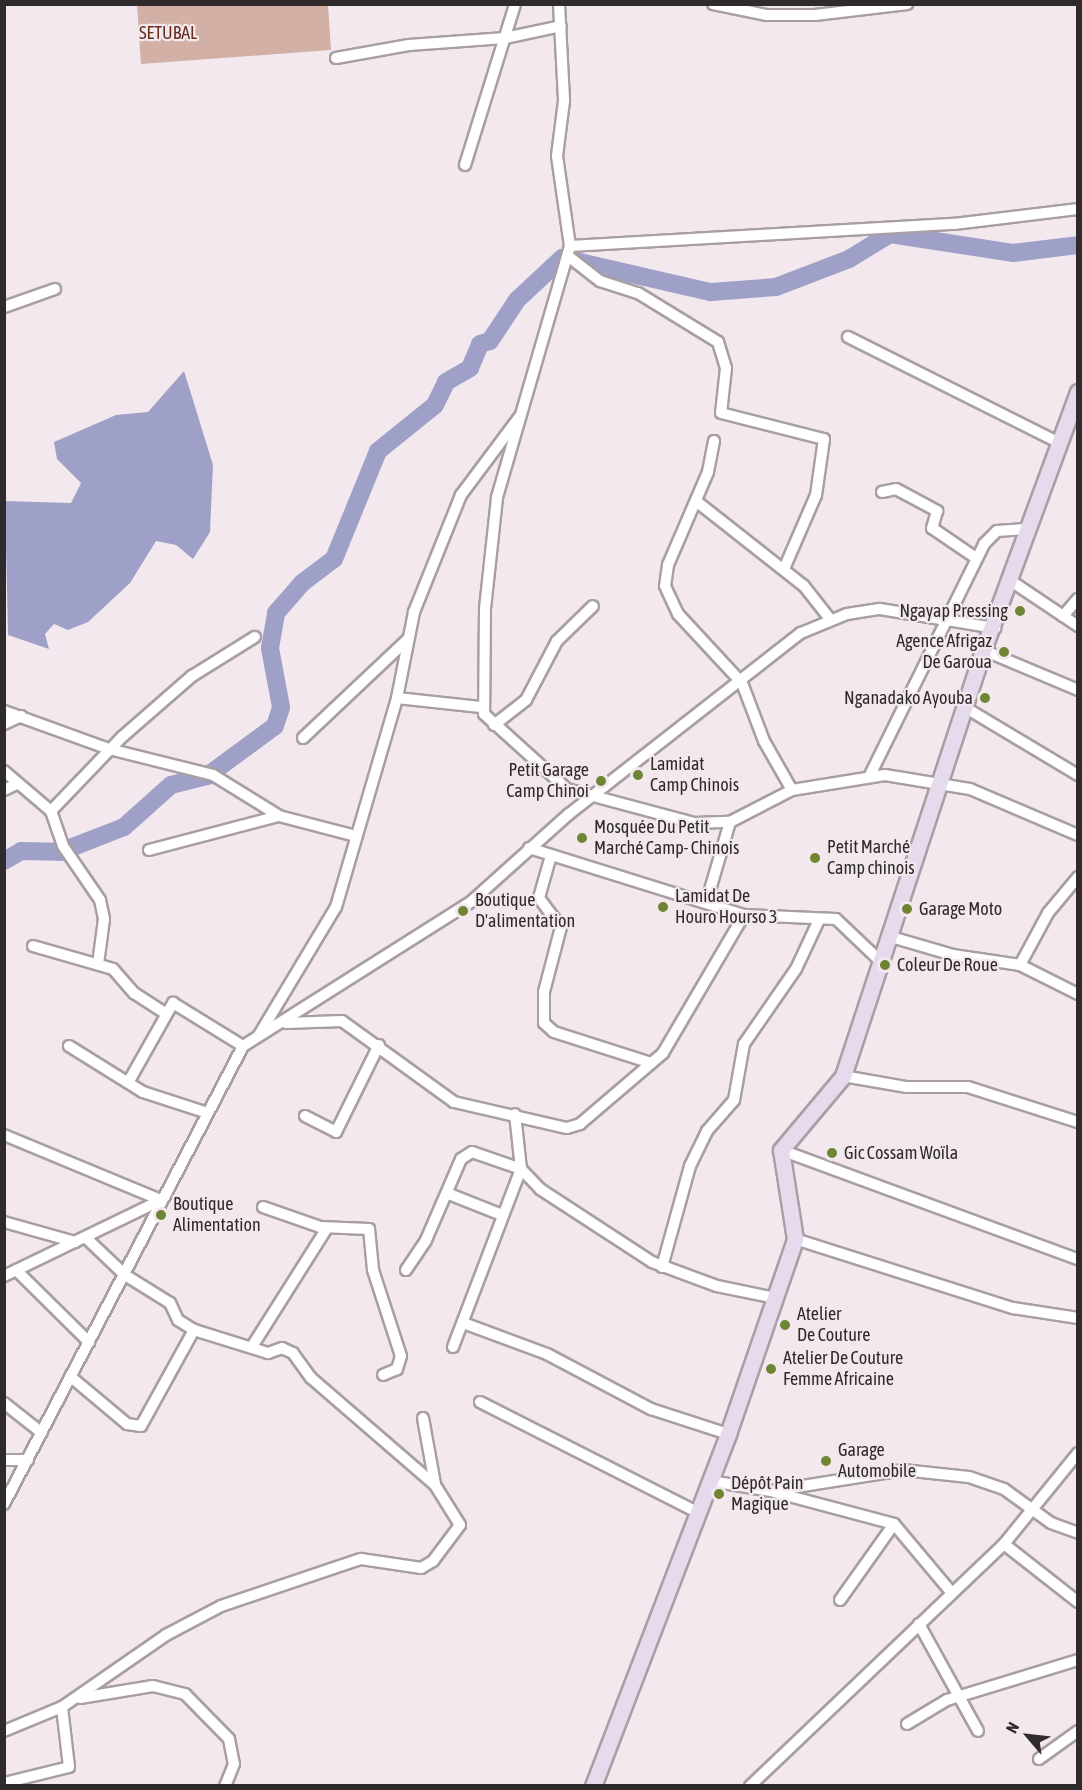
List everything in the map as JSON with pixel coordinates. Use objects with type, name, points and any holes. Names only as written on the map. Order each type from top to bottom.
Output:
[{"type":"main road","points":[[593,1785],[711,1481],[795,1239],[781,1150],[843,1076],[879,960],[966,708],[983,650],[995,628],[1076,402]]},
{"type":"street","points":[[465,165],[516,4]]},
{"type":"street","points":[[558,4],[564,101],[557,156],[564,240],[569,251],[600,281],[638,293],[718,342],[726,368],[721,413],[824,440],[816,495],[784,569]]},
{"type":"street","points":[[713,4],[766,15],[815,15],[907,4]]},
{"type":"street","points":[[336,58],[409,45],[505,38],[561,26]]},
{"type":"street","points":[[569,251],[954,224],[1077,209]]},
{"type":"street","points":[[569,251],[495,508],[481,707],[494,724],[559,785],[694,823],[730,822],[792,790],[870,776],[941,781],[1077,835]]},
{"type":"street","points":[[4,307],[55,289]]},
{"type":"street","points":[[848,337],[1060,443]]},
{"type":"street","points":[[259,1035],[332,919],[397,698],[407,640],[466,485],[523,412]]},
{"type":"street","points":[[714,441],[696,501],[668,565],[667,596],[742,683],[764,741],[792,790]]},
{"type":"street","points":[[882,492],[896,489],[937,511],[932,528],[976,558]]},
{"type":"street","points":[[696,501],[784,569],[812,594],[830,619]]},
{"type":"street","points":[[870,776],[976,558],[998,531],[1029,529]]},
{"type":"street","points":[[1011,581],[1077,626]]},
{"type":"street","points":[[1063,616],[1077,599]]},
{"type":"street","points":[[494,724],[526,700],[557,641],[593,606]]},
{"type":"street","points":[[4,1504],[243,1046],[283,1023],[464,907],[529,848],[593,796],[742,683],[788,642],[830,619],[880,609],[948,617],[995,628]]},
{"type":"street","points":[[51,811],[109,749],[201,669],[255,637]]},
{"type":"street","points":[[303,738],[407,640]]},
{"type":"street","points":[[983,650],[1077,690]]},
{"type":"street","points":[[397,698],[481,707]]},
{"type":"street","points":[[966,708],[1077,775]]},
{"type":"street","points":[[4,711],[109,749],[213,775],[279,816],[356,836]]},
{"type":"street","points":[[4,724],[21,716]]},
{"type":"street","points":[[4,771],[51,811],[63,846],[100,900],[104,919],[98,964]]},
{"type":"street","points":[[4,790],[17,784]]},
{"type":"street","points":[[149,850],[279,816]]},
{"type":"street","points":[[707,900],[730,822]]},
{"type":"street","points":[[529,848],[550,859],[707,900],[744,915],[818,922],[836,919],[879,960]]},
{"type":"street","points":[[550,859],[539,898],[561,927],[544,992],[544,1023],[554,1032],[651,1063]]},
{"type":"street","points":[[1020,965],[1048,913],[1077,877]]},
{"type":"street","points":[[283,1023],[334,1019],[379,1045],[454,1102],[573,1126],[651,1063],[671,1041],[744,915]]},
{"type":"street","points":[[662,1266],[690,1166],[707,1131],[734,1100],[750,1031],[796,969],[818,922]]},
{"type":"street","points":[[888,936],[953,955],[1020,965],[1077,994]]},
{"type":"street","points":[[33,946],[113,969],[134,993],[163,1012]]},
{"type":"street","points":[[129,1081],[163,1012],[177,1004],[243,1046]]},
{"type":"street","points":[[305,1116],[336,1132],[379,1045]]},
{"type":"street","points":[[69,1046],[129,1081],[142,1092],[208,1113]]},
{"type":"street","points":[[843,1076],[907,1087],[968,1087],[1077,1122]]},
{"type":"street","points":[[453,1347],[466,1324],[502,1215],[521,1169],[515,1114]]},
{"type":"street","points":[[4,1135],[161,1200]]},
{"type":"street","points":[[781,1150],[1077,1259]]},
{"type":"street","points":[[405,1270],[448,1194],[465,1154],[521,1169],[568,1209],[662,1266],[775,1298]]},
{"type":"street","points":[[448,1194],[502,1215]]},
{"type":"street","points":[[4,1276],[75,1242],[87,1239],[161,1200]]},
{"type":"street","points":[[263,1207],[327,1228],[369,1229],[373,1270],[401,1356],[397,1369],[383,1375]]},
{"type":"street","points":[[4,1222],[75,1242]]},
{"type":"street","points":[[253,1345],[327,1228]]},
{"type":"street","points":[[4,1731],[62,1707],[166,1635],[244,1596],[361,1559],[427,1565],[460,1525],[435,1485],[311,1378],[293,1353],[282,1348],[273,1354],[253,1345],[194,1330],[178,1320],[170,1303],[125,1275],[87,1239]]},
{"type":"street","points":[[795,1239],[1013,1308],[1077,1318]]},
{"type":"street","points":[[16,1270],[88,1342]]},
{"type":"street","points":[[466,1324],[547,1354],[651,1409],[728,1434]]},
{"type":"street","points":[[71,1377],[127,1424],[141,1426],[194,1330]]},
{"type":"street","points":[[480,1402],[699,1513]]},
{"type":"street","points":[[4,1403],[42,1433]]},
{"type":"street","points":[[423,1418],[435,1485]]},
{"type":"street","points":[[750,1785],[1004,1544],[1033,1511],[1077,1453]]},
{"type":"street","points":[[4,1460],[28,1460]]},
{"type":"street","points":[[771,1491],[917,1470],[993,1484],[1033,1511],[1077,1533]]},
{"type":"street","points":[[711,1481],[771,1491],[894,1524],[951,1592]]},
{"type":"street","points":[[840,1600],[894,1524]]},
{"type":"street","points":[[1004,1544],[1077,1602]]},
{"type":"street","points":[[919,1624],[961,1696],[978,1731]]},
{"type":"street","points":[[907,1724],[961,1696],[1077,1660]]},
{"type":"street","points":[[73,1698],[153,1686],[185,1694],[229,1739],[234,1764],[225,1785]]},
{"type":"street","points":[[4,1783],[69,1767],[62,1707]]},
{"type":"street","points":[[1039,1759],[1077,1731]]},
{"type":"green space","name":"SETUBAL","points":[[137,5],[328,5],[331,50],[141,64]]},
{"type":"water","points":[[184,371],[213,465],[210,532],[193,559],[176,545],[156,541],[130,583],[88,622],[68,630],[54,624],[45,634],[49,649],[8,635],[5,501],[71,503],[81,483],[57,459],[54,442],[116,415],[148,412]]},
{"type":"waterway","points":[[4,861],[21,851],[60,852],[124,827],[171,785],[207,776],[275,726],[281,707],[270,648],[276,613],[302,583],[334,559],[378,451],[435,405],[446,382],[470,368],[480,344],[490,341],[517,300],[562,258],[711,292],[776,287],[849,259],[890,234],[1013,253],[1078,245]]},
{"type":"place","name":"Ngayap Pressing","points":[[1020,611]]},
{"type":"place","name":"Agence Afrigaz De Garoua","points":[[1004,652]]},
{"type":"place","name":"Nganadako Ayouba","points":[[985,698]]},
{"type":"place","name":"Lamidat Camp Chinois","points":[[638,775]]},
{"type":"place","name":"Petit Garage Camp Chinoi","points":[[601,781]]},
{"type":"place","name":"Mosquée Du Petit Marché Camp- Chinois","points":[[582,838]]},
{"type":"place","name":"Petit Marché Camp chinois","points":[[815,858]]},
{"type":"place","name":"Lamidat De Houro Hourso 3","points":[[663,907]]},
{"type":"place","name":"Garage Moto","points":[[907,909]]},
{"type":"place","name":"Boutique D'alimentation","points":[[463,911]]},
{"type":"place","name":"Coleur De Roue","points":[[885,965]]},
{"type":"place","name":"Gic Cossam Woïla","points":[[832,1153]]},
{"type":"place","name":"Boutique Alimentation","points":[[161,1215]]},
{"type":"place","name":"Atelier De Couture","points":[[785,1325]]},
{"type":"place","name":"Atelier De Couture Femme Africaine","points":[[771,1369]]},
{"type":"place","name":"Garage Automobile","points":[[826,1461]]},
{"type":"place","name":"Dépôt Pain Magique","points":[[719,1494]]}]
